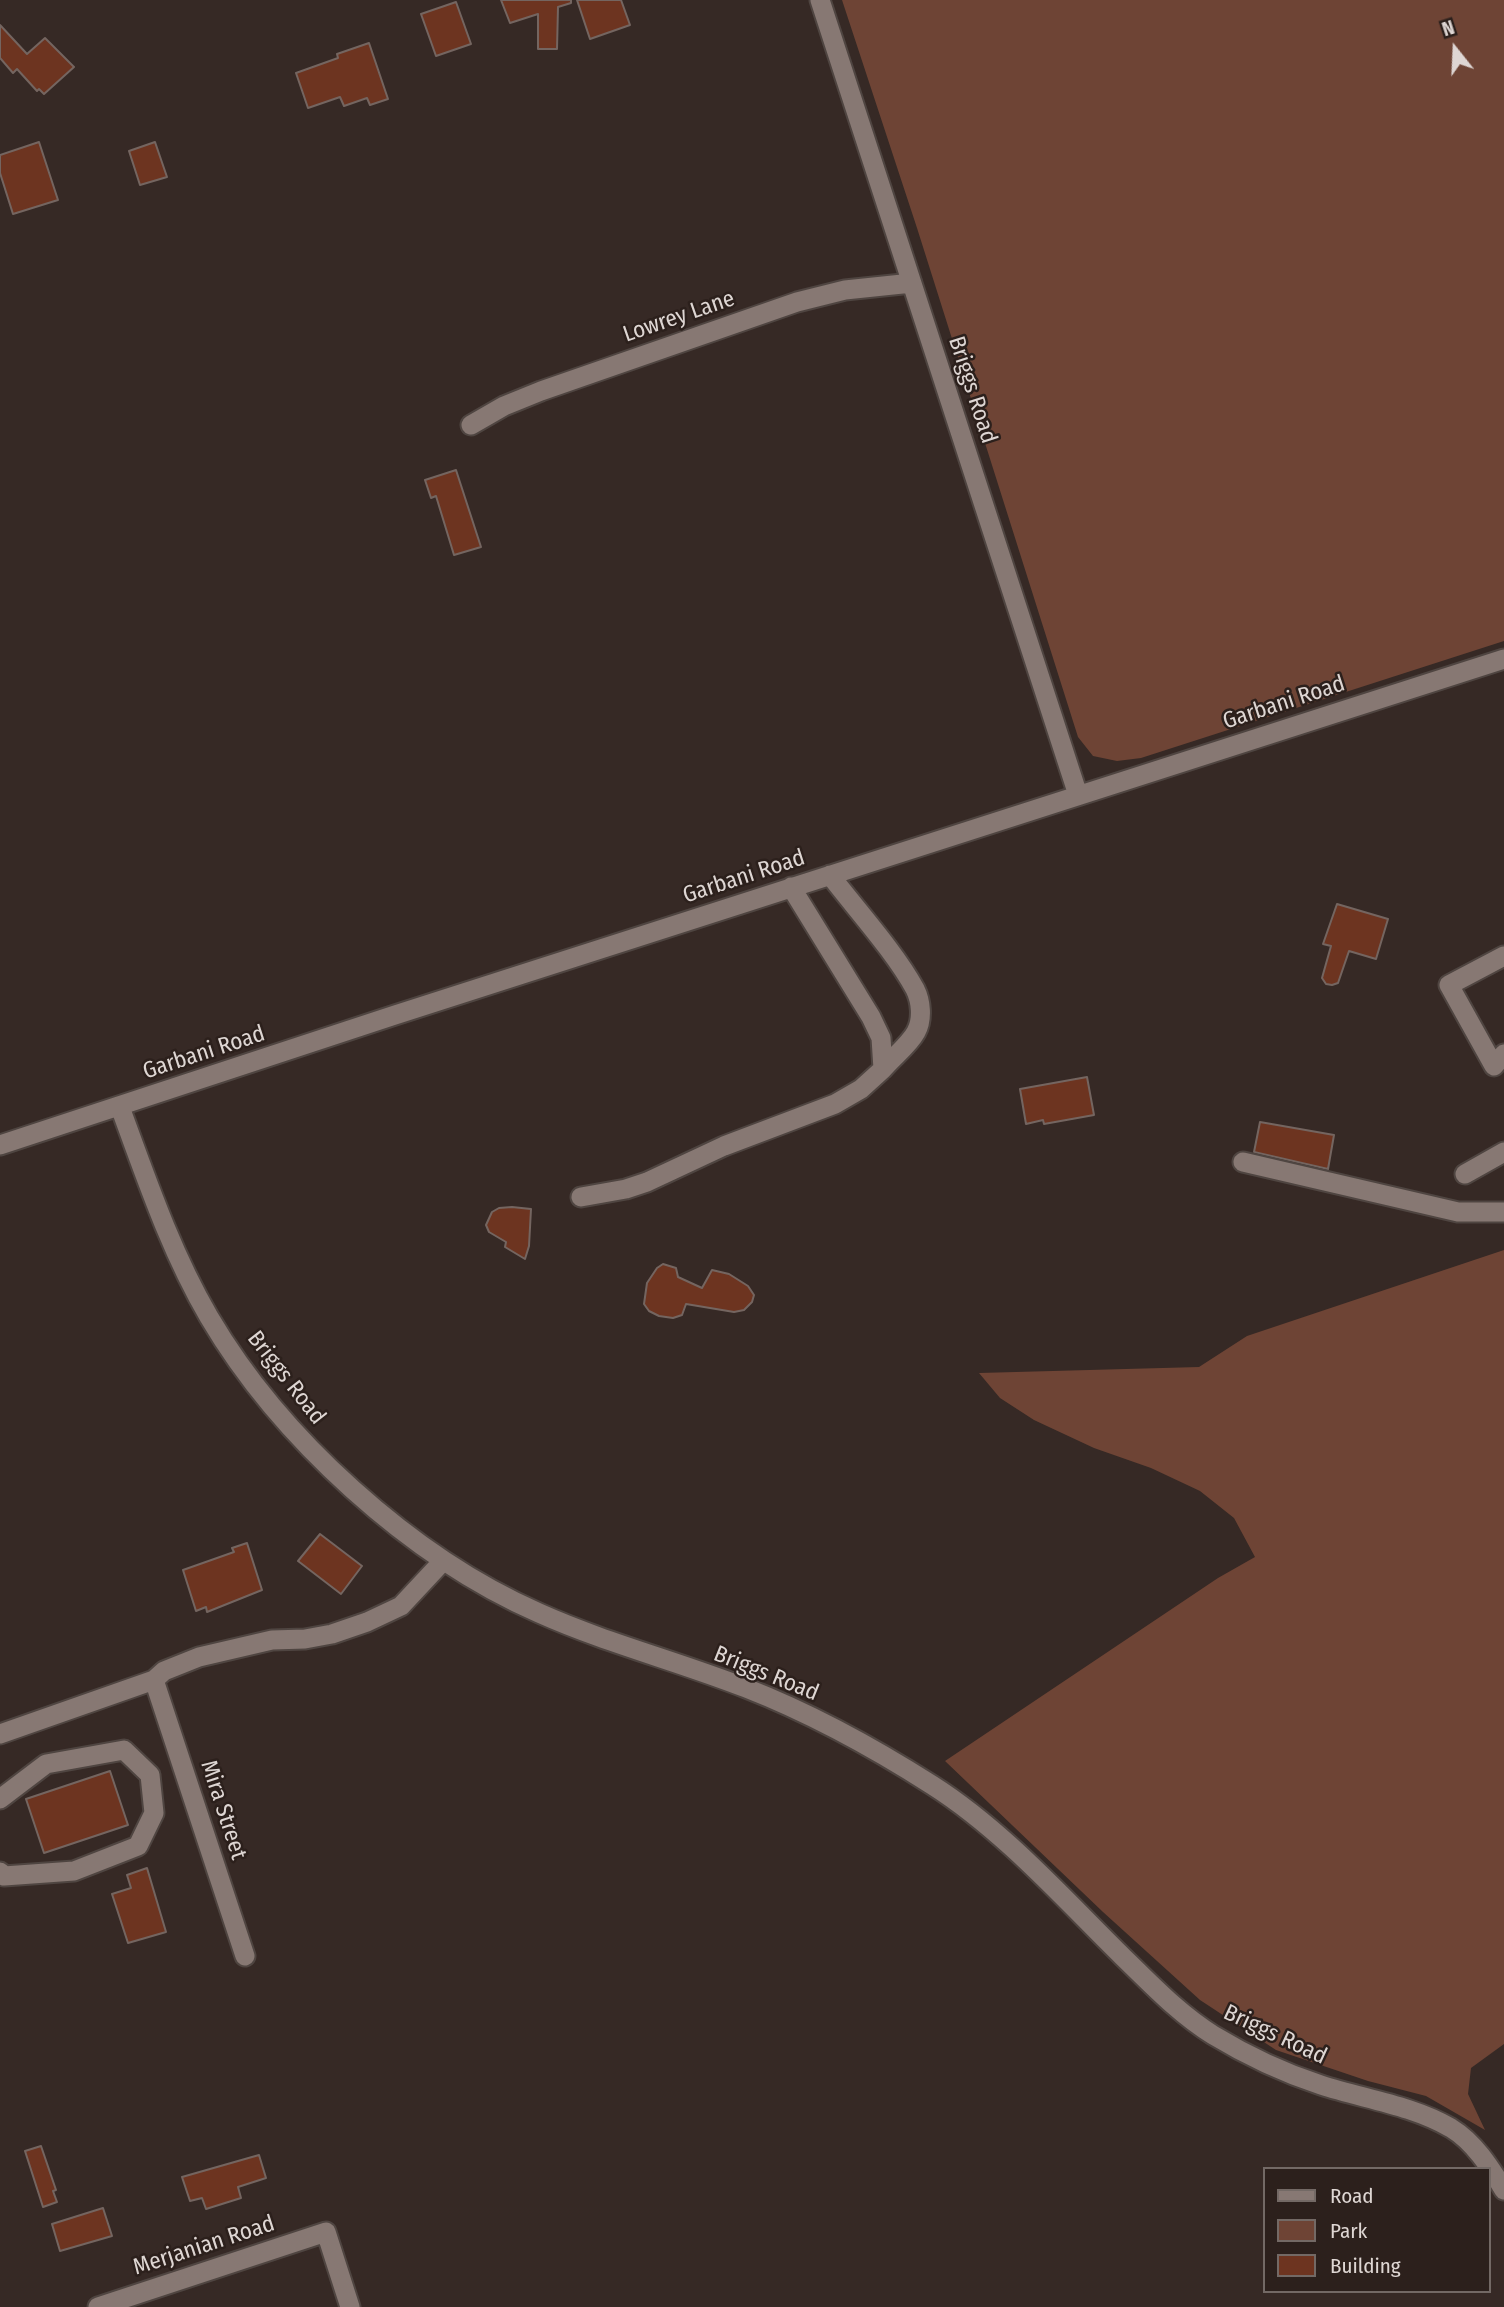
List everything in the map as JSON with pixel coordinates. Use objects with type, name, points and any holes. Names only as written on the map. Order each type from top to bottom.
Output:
[{"type":"street","name":"Briggs Road","points":[[820,0],[1078,794]]},
{"type":"street","name":"Lowrey Lane","points":[[471,425],[504,406],[541,391],[797,302],[845,290],[912,283]]},
{"type":"street","name":"Garbani Road","points":[[0,1145],[1078,794],[1504,659]]},
{"type":"street","points":[[581,1197],[626,1189],[647,1182],[724,1146],[835,1104],[861,1088],[883,1069],[916,1032],[920,1005],[915,990],[830,875]]},
{"type":"street","points":[[791,887],[871,1017],[881,1038],[883,1069]]},
{"type":"street","points":[[1504,956],[1449,985],[1494,1066],[1504,1054]]},
{"type":"street","name":"Briggs Road","points":[[120,1107],[151,1193],[210,1318],[256,1385],[306,1444],[411,1539],[476,1583],[539,1614],[748,1689],[827,1725],[883,1755],[937,1788],[987,1826],[1158,1991],[1210,2033],[1261,2061],[1319,2084],[1423,2115],[1454,2130],[1487,2162],[1504,2190]]},
{"type":"street","points":[[1465,1174],[1504,1152]]},
{"type":"street","points":[[1243,1162],[1458,1212],[1504,1212]]},
{"type":"street","points":[[0,1734],[154,1680],[164,1671],[199,1657],[272,1640],[305,1639],[332,1634],[367,1622],[401,1606],[443,1561]]},
{"type":"street","name":"Mira Street","points":[[154,1680],[245,1956]]},
{"type":"street","points":[[0,1799],[46,1763],[124,1750],[150,1775],[154,1813],[138,1846],[74,1871],[4,1876],[0,1872]]},
{"type":"street","name":"Merjanian Road","points":[[98,2307],[326,2232],[350,2307]]},
{"type":"green space","points":[[842,0],[1504,0],[1504,641],[1141,758],[1117,761],[1093,756],[1078,737]]},
{"type":"green space","points":[[1504,1250],[1504,2044],[1471,2068],[1468,2094],[1485,2130],[1426,2096],[1368,2081],[1276,2050],[1200,2000],[1103,1912],[945,1761],[1218,1578],[1255,1557],[1234,1518],[1200,1491],[1151,1468],[1094,1448],[1034,1420],[1000,1398],[979,1373],[1199,1367],[1247,1336]]},
{"type":"building","points":[[501,0],[571,0],[571,3],[558,7],[557,49],[538,49],[538,14],[510,23]]},
{"type":"building","points":[[577,0],[621,0],[630,25],[590,39]]},
{"type":"building","points":[[456,2],[471,44],[436,56],[421,14]]},
{"type":"building","points":[[0,25],[27,54],[45,38],[74,67],[44,94],[39,89],[37,91],[17,69],[13,73],[0,58]]},
{"type":"building","points":[[369,43],[388,99],[370,105],[367,98],[344,106],[340,97],[308,108],[296,73]]},
{"type":"building","points":[[39,142],[58,200],[13,214],[0,173],[0,155]]},
{"type":"building","points":[[155,142],[167,177],[140,185],[129,151]]},
{"type":"building","points":[[456,470],[481,547],[454,555],[436,496],[431,498],[425,480]]},
{"type":"building","points":[[1337,904],[1388,919],[1376,959],[1349,951],[1338,983],[1332,985],[1326,984],[1322,978],[1331,946],[1323,944]]},
{"type":"building","points":[[1087,1077],[1094,1115],[1044,1124],[1043,1120],[1026,1124],[1020,1089]]},
{"type":"building","points":[[1260,1122],[1334,1135],[1328,1169],[1254,1152]]},
{"type":"building","points":[[499,1208],[531,1209],[529,1246],[525,1259],[505,1247],[506,1242],[489,1232],[486,1225],[492,1212]]},
{"type":"building","points":[[663,1264],[676,1268],[678,1277],[702,1288],[712,1270],[729,1274],[748,1286],[754,1295],[752,1302],[744,1310],[734,1312],[686,1304],[682,1315],[673,1318],[659,1316],[649,1311],[644,1304],[647,1283]]},
{"type":"building","points":[[320,1534],[362,1566],[341,1594],[298,1561]]},
{"type":"building","points":[[247,1543],[262,1590],[207,1612],[206,1607],[196,1611],[183,1570],[234,1552],[232,1548]]},
{"type":"building","points":[[110,1771],[128,1825],[44,1853],[26,1799]]},
{"type":"building","points":[[147,1868],[166,1932],[128,1943],[112,1894],[131,1888],[127,1875]]},
{"type":"building","points":[[41,2146],[56,2190],[53,2191],[57,2202],[43,2207],[25,2151]]},
{"type":"building","points":[[259,2155],[266,2178],[238,2187],[241,2198],[206,2209],[202,2198],[190,2201],[182,2177]]},
{"type":"building","points":[[103,2208],[112,2236],[60,2251],[52,2224]]}]
